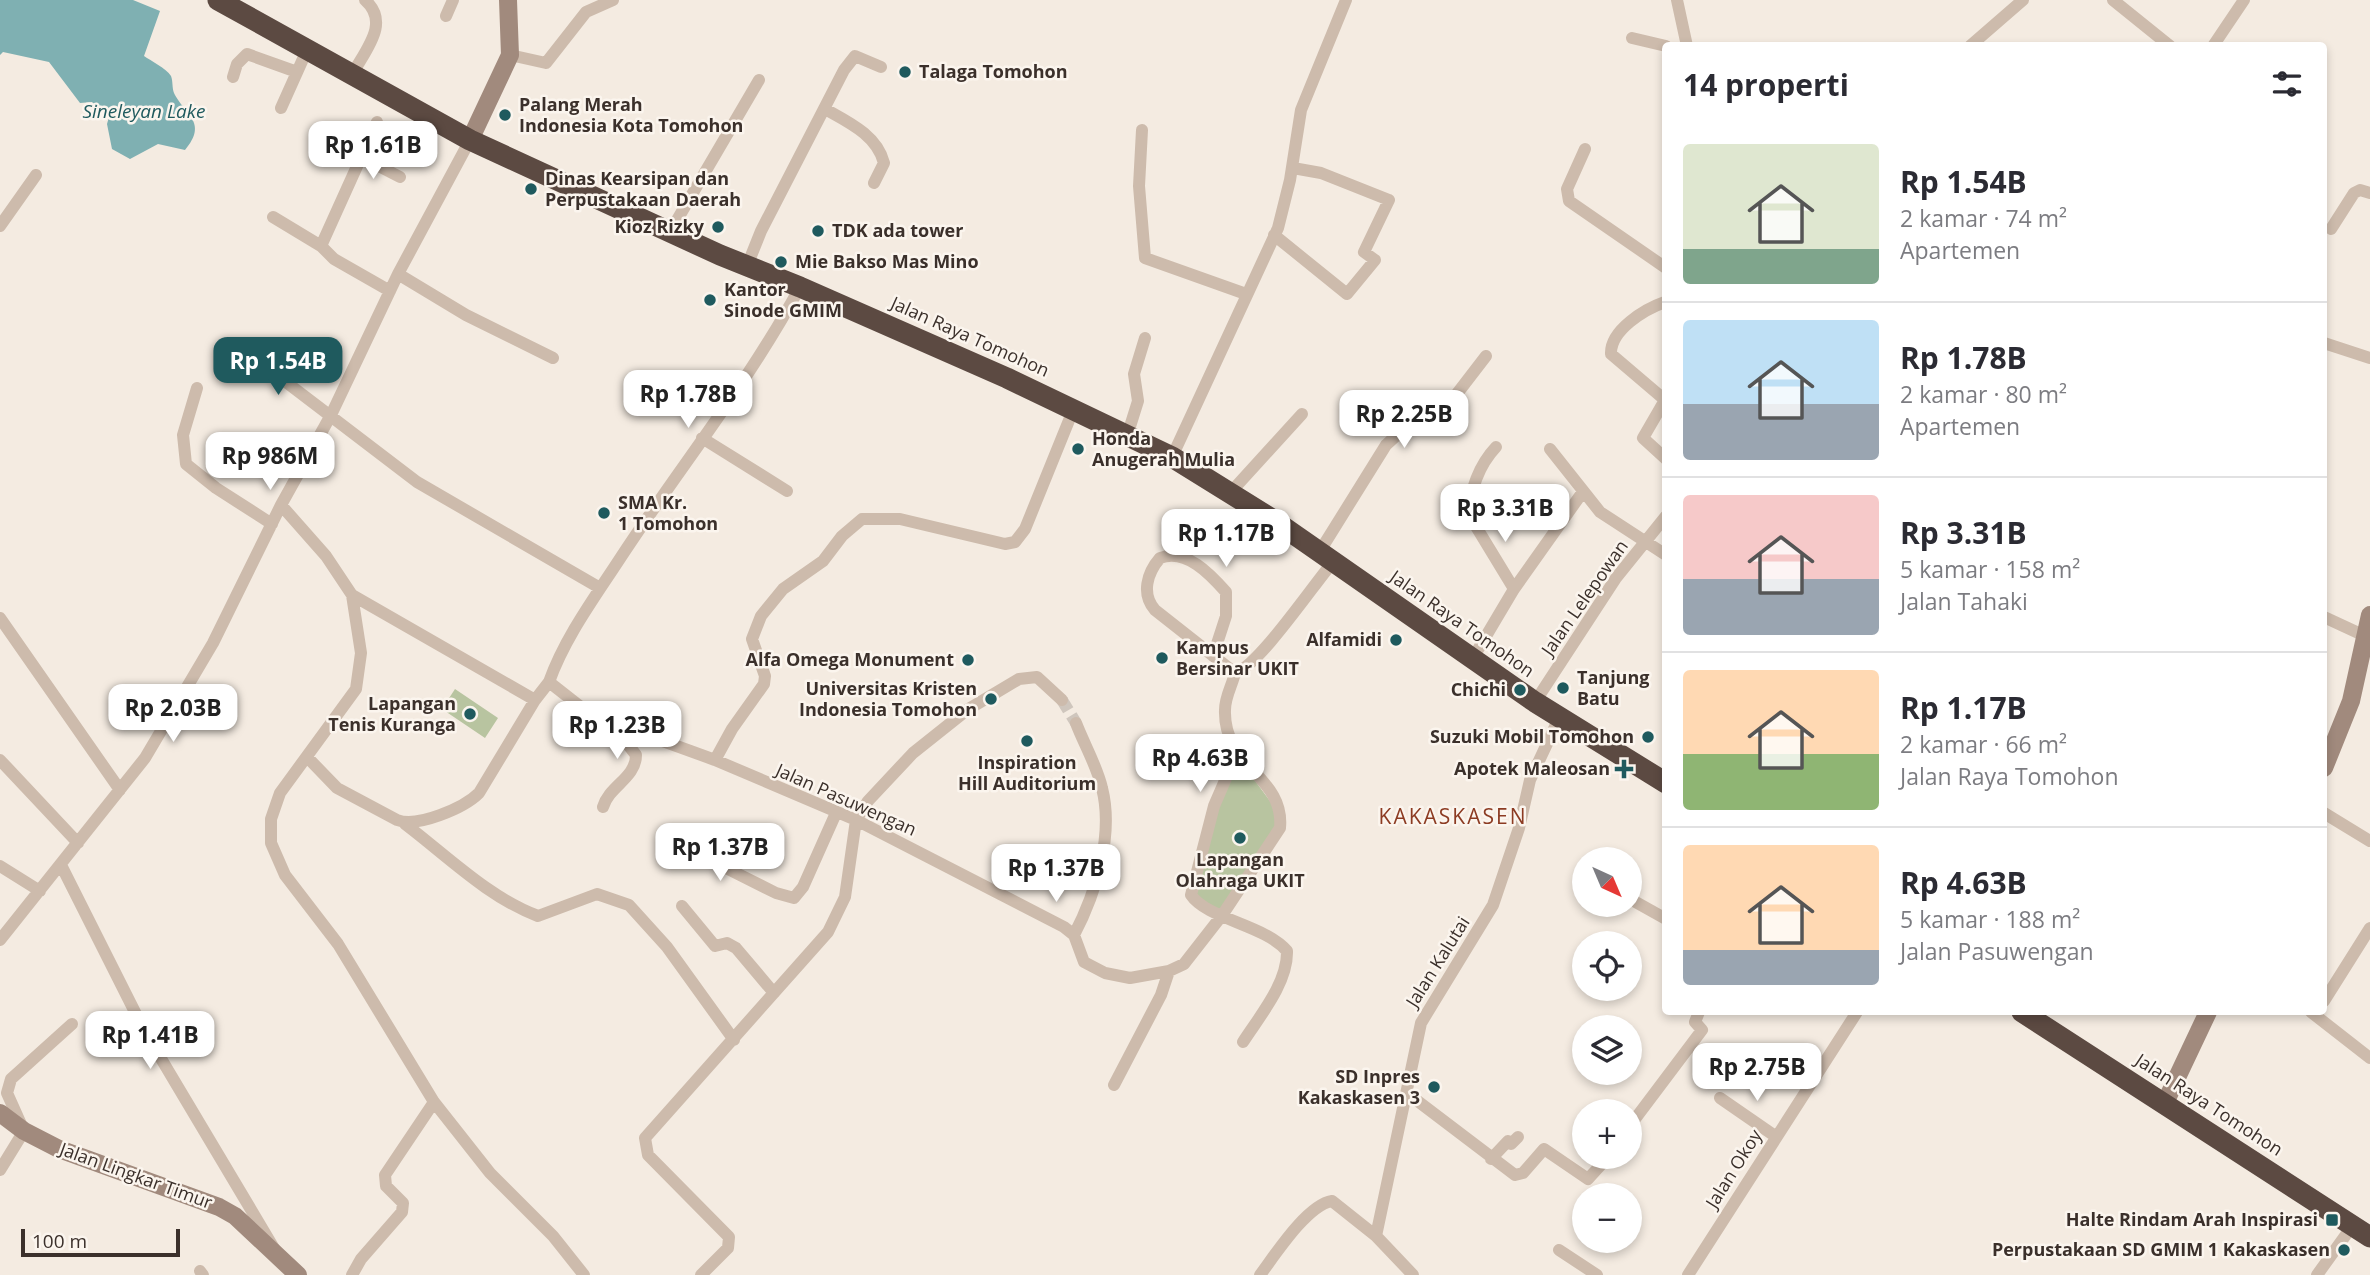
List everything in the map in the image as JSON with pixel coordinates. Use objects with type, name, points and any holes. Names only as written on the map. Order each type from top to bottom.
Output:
[{"type":"highway","name":"Jalan Raya Tomohon","points":[[218,0],[470,140],[670,232],[1128,433],[1230,493],[1326,556],[1535,702],[1662,780]]},
{"type":"highway","name":"Jalan Raya Tomohon","points":[[2027,1015],[2362,1231]]},
{"type":"street","points":[[352,75],[377,21],[376,11],[365,0]]},
{"type":"street","points":[[446,16],[453,0]]},
{"type":"street","points":[[0,940],[120,790],[177,708],[281,505],[331,415],[398,274],[470,140],[510,55],[508,0]]},
{"type":"street","points":[[510,55],[546,63],[586,12],[614,0]]},
{"type":"street","points":[[1171,457],[1274,235],[1293,168],[1301,110],[1346,0]]},
{"type":"street","points":[[1677,0],[1687,42]]},
{"type":"street","points":[[1975,42],[2023,0]]},
{"type":"street","points":[[2113,0],[2165,42]]},
{"type":"street","points":[[2216,42],[2244,0]]},
{"type":"street","points":[[1632,38],[1662,45]]},
{"type":"street","points":[[281,108],[307,50]]},
{"type":"street","points":[[233,77],[237,64],[247,54],[297,72]]},
{"type":"street","points":[[747,266],[761,231],[852,58],[861,57],[881,67]]},
{"type":"street","points":[[670,232],[759,80]]},
{"type":"street","points":[[825,109],[863,132],[880,152],[884,163],[874,183]]},
{"type":"street","points":[[321,246],[377,122]]},
{"type":"street","points":[[1142,130],[1139,186],[1145,258],[1246,294]]},
{"type":"street","points":[[1585,149],[1567,189],[1569,201],[1662,265]]},
{"type":"street","points":[[361,157],[400,177]]},
{"type":"street","points":[[1274,235],[1347,294],[1375,260],[1364,252],[1389,200],[1321,173],[1293,168]]},
{"type":"street","points":[[0,226],[36,175]]},
{"type":"street","points":[[2331,229],[2354,192],[2360,190],[2370,193]]},
{"type":"street","points":[[273,217],[321,246],[334,259],[390,291]]},
{"type":"street","points":[[398,274],[467,315],[553,358]]},
{"type":"street","points":[[405,824],[419,822],[473,800],[549,682],[561,653],[600,588],[765,348],[800,287]]},
{"type":"street","points":[[1662,301],[1639,314],[1616,339],[1610,350],[1611,354],[1662,397]]},
{"type":"street","points":[[1128,433],[1138,401],[1133,374],[1145,338]]},
{"type":"street","points":[[2327,344],[2370,358]]},
{"type":"street","points":[[243,354],[331,415],[365,445],[417,482],[600,588]]},
{"type":"street","points":[[1076,723],[1102,788],[1105,813],[1097,879],[1074,934],[1084,962],[1105,973],[1130,978],[1169,971],[1184,964],[1223,914],[1280,828],[1281,816],[1275,795],[1236,755],[1224,713],[1235,673],[1247,667],[1273,638],[1326,556],[1386,445],[1409,424],[1456,395],[1486,356]]},
{"type":"street","points":[[197,388],[183,435],[186,464],[216,488],[272,524]]},
{"type":"street","points":[[1662,405],[1643,438],[1662,455]]},
{"type":"street","points":[[715,760],[732,729],[764,684],[765,676],[752,639],[761,616],[783,589],[823,561],[842,536],[862,519],[900,519],[1005,544],[1015,542],[1025,529],[1074,408]]},
{"type":"street","points":[[1230,493],[1301,414]]},
{"type":"street","points":[[702,438],[787,491]]},
{"type":"street","points":[[1496,447],[1486,457],[1478,474],[1469,515],[1514,589]]},
{"type":"street","points":[[1550,449],[1600,513],[1662,552]]},
{"type":"street","points":[[1473,658],[1514,589],[1583,493]]},
{"type":"street","points":[[281,505],[326,556],[352,595],[361,653],[356,689],[275,802],[271,819],[271,843],[285,875],[338,944],[434,1102],[490,1172],[553,1236],[584,1275]]},
{"type":"street","name":"Jalan Lelepowan","points":[[1535,702],[1616,578],[1662,521]]},
{"type":"street","points":[[1213,656],[1226,616],[1226,592],[1183,557],[1174,554],[1160,558],[1148,578],[1150,604],[1213,656],[1235,673]]},
{"type":"street","points":[[352,595],[536,700]]},
{"type":"street","points":[[0,618],[120,790]]},
{"type":"street","points":[[2327,618],[2368,628],[2351,701],[2327,761]]},
{"type":"street","points":[[701,1275],[728,1248],[729,1237],[648,1155],[645,1138],[828,932],[845,897],[856,820],[868,801],[913,753],[967,710],[1019,678],[1037,677],[1062,700]]},
{"type":"street","name":"Jalan Pasuwengan","points":[[549,682],[591,715],[715,760],[856,820],[1074,934]]},
{"type":"street","points":[[591,715],[626,742],[636,755],[635,766],[611,792],[603,807]]},
{"type":"street","name":"Jalan Kalutai","points":[[1376,1236],[1421,1023],[1493,905],[1519,828],[1530,780],[1560,716]]},
{"type":"street","points":[[1236,755],[1214,806],[1191,895],[1203,906],[1273,939],[1287,951],[1283,971],[1270,998],[1243,1042]]},
{"type":"street","points":[[307,757],[337,788],[405,824],[471,875],[517,906],[538,916],[597,894],[629,905],[667,947],[734,1040]]},
{"type":"street","points":[[0,760],[78,843]]},
{"type":"street","points":[[708,859],[776,893],[794,898],[803,887],[835,813]]},
{"type":"street","points":[[2327,815],[2370,841]]},
{"type":"street","points":[[61,865],[144,1030],[256,1213],[279,1256]]},
{"type":"street","points":[[0,866],[40,891]]},
{"type":"street","points":[[682,906],[715,946],[727,943],[736,948],[774,993]]},
{"type":"street","points":[[1642,906],[1662,917]]},
{"type":"street","points":[[2327,998],[2368,936]]},
{"type":"street","points":[[1114,1085],[1161,995],[1169,971]]},
{"type":"street","points":[[1642,1110],[1702,1030],[1695,1022],[1698,1015]]},
{"type":"street","name":"Jalan Okoy","points":[[1688,1275],[1855,1015]]},
{"type":"street","points":[[2165,1103],[2207,1015]]},
{"type":"street","points":[[2316,1015],[2370,1058]]},
{"type":"street","points":[[0,1170],[24,1131],[7,1093],[11,1079],[72,1024]]},
{"type":"street","points":[[1407,1093],[1491,1159],[1519,1175],[1544,1149],[1572,1168]]},
{"type":"street","points":[[1720,1098],[1775,1136]]},
{"type":"street","points":[[352,1275],[362,1259],[402,1212],[403,1203],[386,1186],[385,1175],[434,1102]]},
{"type":"street","name":"Jalan Lingkar Timur","points":[[0,1113],[24,1131],[59,1149],[219,1207],[235,1216],[298,1275]]},
{"type":"street","points":[[1491,1159],[1508,1141],[1511,1144],[1518,1137]]},
{"type":"street","points":[[1573,1169],[1588,1179],[1597,1169]]},
{"type":"street","points":[[1259,1275],[1289,1235],[1326,1202],[1339,1204],[1376,1236],[1413,1275]]},
{"type":"street","points":[[2317,1275],[2362,1231]]},
{"type":"street","points":[[1559,1250],[1597,1275]]},
{"type":"green space","name":"Lapangan Tenis Kuranga","points":[[455,689],[498,718],[485,738],[442,709]]},
{"type":"green space","name":"Lapangan Olahraga UKIT","points":[[1236,755],[1281,816],[1223,914],[1195,902],[1197,866]]},
{"type":"water","name":"Sineleyan Lake","points":[[0,0],[133,0],[160,11],[144,56],[169,73],[174,93],[195,125],[192,140],[185,150],[158,144],[130,159],[112,149],[107,124],[109,117],[104,112],[95,112],[98,108],[92,102],[80,103],[49,62],[3,52],[0,55]]},
{"type":"tunnel","points":[[1062,700],[1076,723]]},
{"type":"place","name":"Talaga Tomohon","points":[[905,72]]},
{"type":"place","name":"Palang Merah Indonesia Kota Tomohon","points":[[505,115]]},
{"type":"place","name":"Dinas Kearsipan dan Perpustakaan Daerah","points":[[531,189]]},
{"type":"place","name":"Kioz Rizky","points":[[718,227]]},
{"type":"place","name":"TDK ada tower","points":[[818,231]]},
{"type":"place","name":"Mie Bakso Mas Mino","points":[[781,262]]},
{"type":"place","name":"Kantor Sinode GMIM","points":[[710,300]]},
{"type":"place","name":"Honda Anugerah Mulia","points":[[1078,449]]},
{"type":"place","name":"SMA Kr. 1 Tomohon","points":[[604,513]]},
{"type":"place","name":"Alfamidi","points":[[1396,640]]},
{"type":"place","name":"Kampus Bersinar UKIT","points":[[1162,658]]},
{"type":"place","name":"Alfa Omega Monument","points":[[968,660]]},
{"type":"place","name":"Tanjung Batu","points":[[1563,688]]},
{"type":"place","name":"Chichi","points":[[1520,690]]},
{"type":"place","name":"Universitas Kristen Indonesia Tomohon","points":[[991,699]]},
{"type":"place","name":"Lapangan Tenis Kuranga","points":[[470,714]]},
{"type":"place","name":"Suzuki Mobil Tomohon","points":[[1648,737]]},
{"type":"place","name":"Inspiration Hill Auditorium","points":[[1027,741]]},
{"type":"place","name":"Apotek Maleosan","points":[[1624,769]]},
{"type":"place","name":"Lapangan Olahraga UKIT","points":[[1240,838]]},
{"type":"place","name":"SD Inpres Kakaskasen 3","points":[[1434,1087]]},
{"type":"place","name":"Halte Rindam Arah Inspirasi","points":[[2332,1220]]},
{"type":"place","name":"Perpustakaan SD GMIM 1 Kakaskasen","points":[[2344,1250]]},
{"type":"district","name":"KAKASKASEN","points":[[1453,817]]}]
